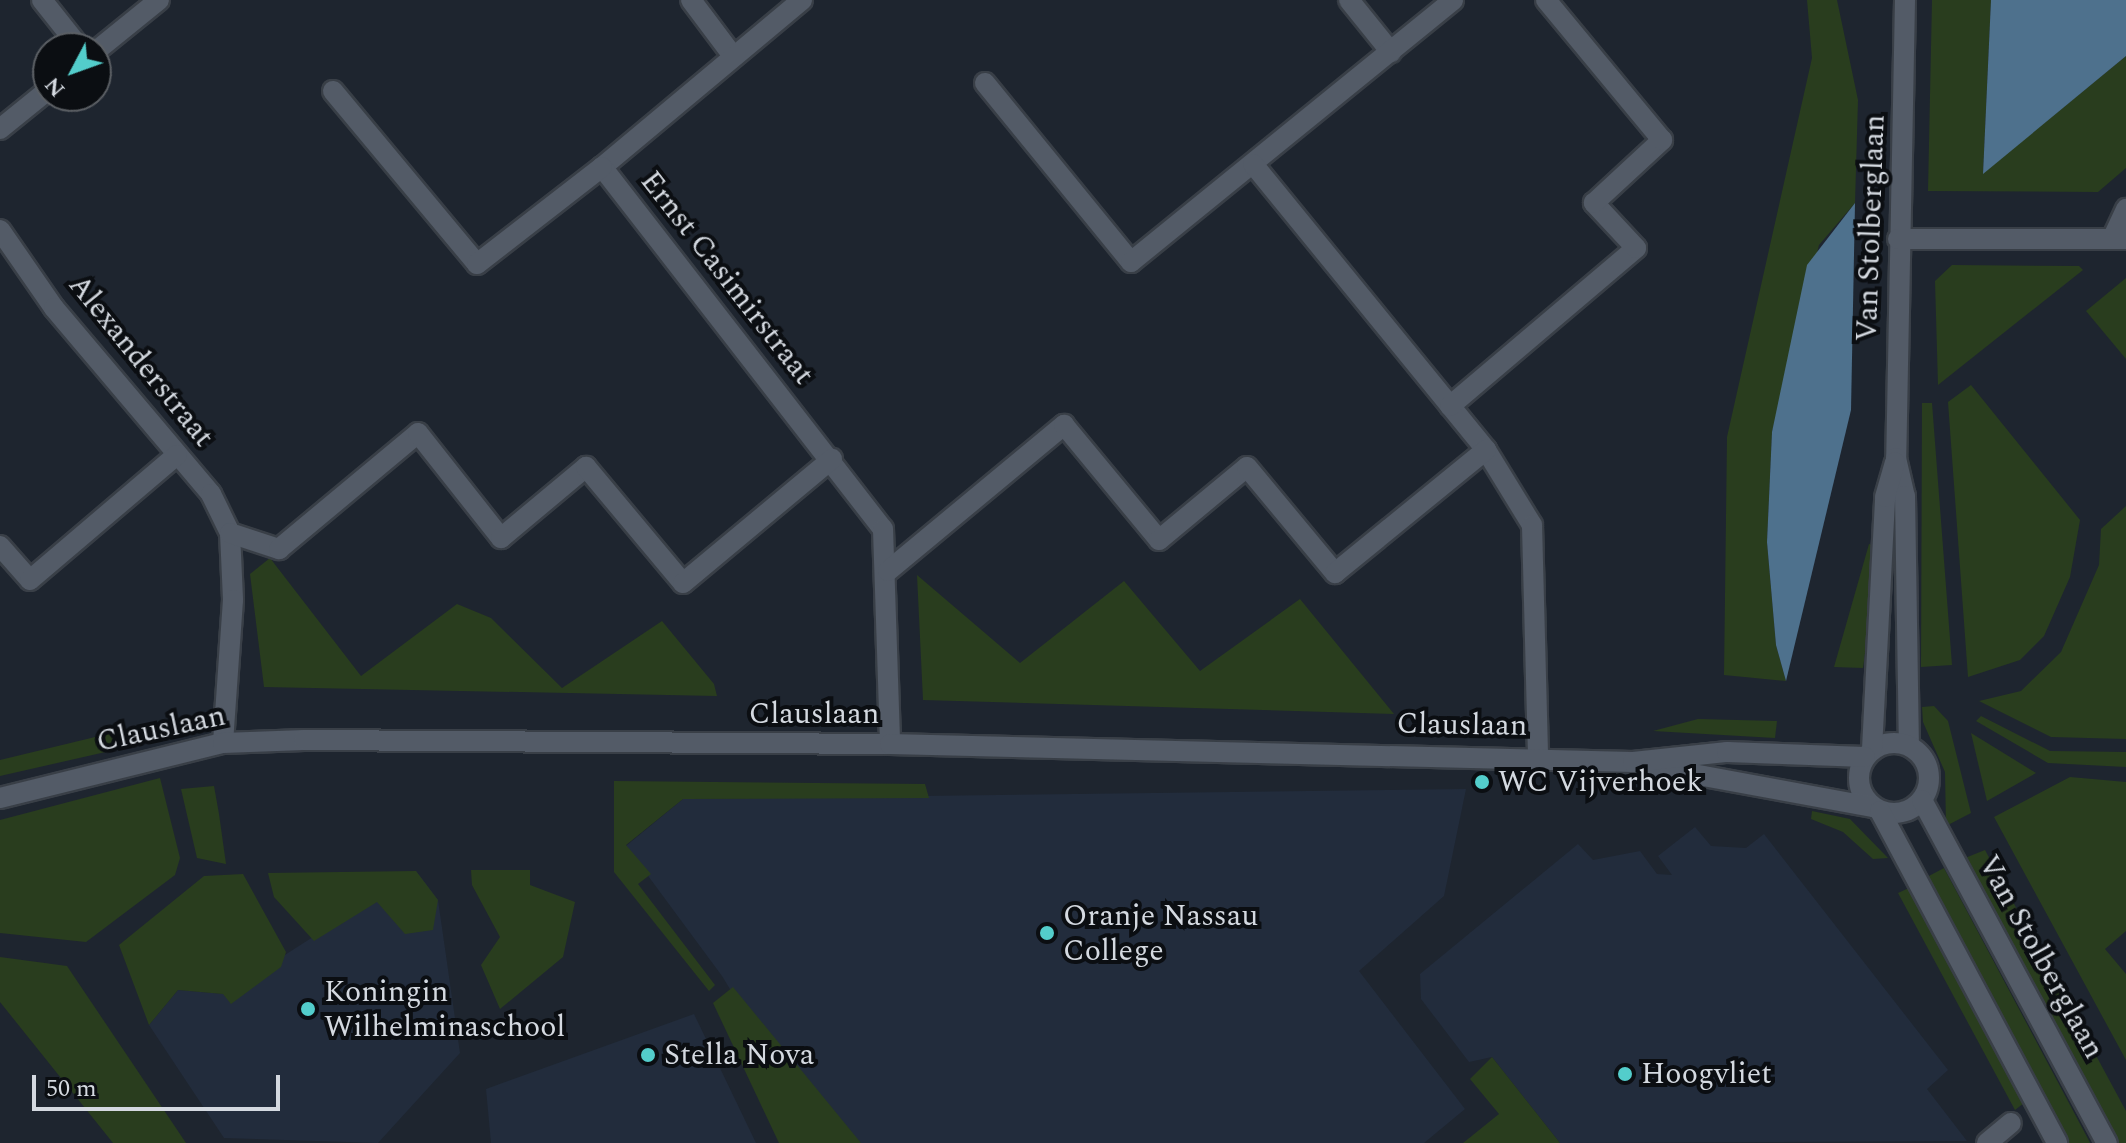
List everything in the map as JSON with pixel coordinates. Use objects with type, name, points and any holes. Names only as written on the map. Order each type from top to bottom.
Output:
[{"type":"street","points":[[42,0],[67,32]]},
{"type":"street","points":[[112,38],[159,0]]},
{"type":"street","points":[[691,0],[733,56]]},
{"type":"street","name":"Ernst Casimirstraat","points":[[802,0],[602,167],[832,459],[883,529],[888,571],[890,744]]},
{"type":"street","points":[[1349,0],[1391,52]]},
{"type":"street","points":[[985,83],[1131,262],[1453,0]]},
{"type":"street","points":[[1450,406],[1636,248],[1594,203],[1662,140],[1546,0]]},
{"type":"street","name":"Van Stolberglaan","points":[[1905,0],[1896,458],[1905,496],[1909,745]]},
{"type":"street","points":[[333,91],[477,264],[602,167]]},
{"type":"street","points":[[0,129],[32,103]]},
{"type":"street","points":[[1253,164],[1486,450],[1532,525],[1538,756]]},
{"type":"street","points":[[1898,239],[2120,237],[2126,209]]},
{"type":"street","name":"Alexanderstraat","points":[[0,230],[54,308],[211,494],[230,533]]},
{"type":"street","points":[[888,571],[1064,425],[1159,540],[1247,467],[1335,573],[1486,450]]},
{"type":"street","points":[[223,743],[233,600],[230,533],[279,549],[418,433],[501,538],[586,467],[683,583],[832,459]]},
{"type":"street","points":[[0,546],[30,580],[177,455]]},
{"type":"street","name":"Van Stolberglaan","points":[[1869,753],[1885,497],[1896,458]]},
{"type":"street","name":"Clauslaan","points":[[0,798],[223,743],[890,744],[1538,756],[1633,762],[1876,809]]},
{"type":"street","points":[[1876,809],[1902,812],[1922,800],[1927,764],[1909,745],[1869,753],[1858,783],[1876,809],[2057,1143]]},
{"type":"street","name":"Clauslaan","points":[[1633,762],[1727,752],[1869,753]]},
{"type":"street","name":"Van Stolberglaan","points":[[1922,800],[2107,1143]]},
{"type":"street","points":[[1987,1143],[2011,1123]]},
{"type":"shaded area","name":"Oranje Nassau College","points":[[1466,789],[1444,896],[1359,971],[1465,1109],[1424,1143],[824,1143],[722,976],[626,846],[683,799]]},
{"type":"shaded area","points":[[1695,827],[1711,846],[1746,848],[1764,834],[1948,1070],[1927,1089],[1967,1141],[1560,1143],[1492,1057],[1469,1062],[1421,999],[1420,974],[1578,844],[1593,860],[1640,851],[1657,874],[1672,875],[1658,856]]},
{"type":"shaded area","name":"Koningin Wilhelminaschool","points":[[416,871],[438,900],[460,1053],[378,1143],[224,1138],[149,1025],[178,990],[224,994]]},
{"type":"shaded area","name":"Stella Nova","points":[[694,1014],[756,1143],[491,1143],[486,1089]]},
{"type":"green space","points":[[1807,0],[1837,0],[1858,100],[1855,203],[1819,245],[1772,432],[1767,542],[1776,645],[1786,681],[1724,675],[1727,437],[1812,58]]},
{"type":"green space","points":[[1932,0],[1991,0],[1983,173],[2126,56],[2126,168],[2098,192],[1928,191]]},
{"type":"green space","points":[[1952,265],[2079,266],[2083,270],[1938,385],[1935,281]]},
{"type":"green space","points":[[2126,278],[2126,359],[2086,311]]},
{"type":"green space","points":[[1971,385],[2080,520],[2070,577],[2044,636],[2020,660],[1968,677],[1948,402]]},
{"type":"green space","points":[[1922,403],[1932,403],[1952,665],[1921,667]]},
{"type":"green space","points":[[2126,506],[2126,739],[2051,737],[1979,701],[2021,691],[2061,652],[2099,565],[2101,529]]},
{"type":"green space","points":[[1869,544],[1880,546],[1863,668],[1834,667]]},
{"type":"green space","points":[[270,558],[361,676],[457,604],[491,618],[562,688],[662,621],[714,684],[717,696],[264,687],[250,574]]},
{"type":"green space","points":[[917,575],[1020,663],[1124,581],[1200,671],[1300,599],[1394,714],[923,700]]},
{"type":"green space","points":[[1934,706],[1948,721],[1971,813],[1946,826],[1945,772],[1923,722],[1922,707]]},
{"type":"green space","points":[[1981,716],[2050,751],[2126,752],[2126,767],[2048,763],[1976,721]]},
{"type":"green space","points":[[1698,719],[1777,721],[1775,738],[1653,731]]},
{"type":"green space","points":[[149,724],[154,741],[0,776],[0,760]]},
{"type":"green space","points":[[1971,733],[2036,773],[1987,801]]},
{"type":"green space","points":[[2070,777],[2126,782],[2126,931],[2105,949],[2126,974],[2126,1060],[1994,817]]},
{"type":"green space","points":[[160,778],[180,858],[175,875],[86,942],[0,933],[0,820]]},
{"type":"green space","points":[[614,781],[925,784],[929,798],[683,799],[626,845],[651,874],[638,884],[715,985],[709,991],[614,872]]},
{"type":"green space","points":[[214,786],[226,864],[197,858],[181,789]]},
{"type":"green space","points":[[1812,811],[1850,819],[1888,858],[1873,859],[1843,832],[1811,819]]},
{"type":"green space","points":[[1985,850],[2126,1111],[2126,1143],[2117,1143],[1965,858]]},
{"type":"green space","points":[[1944,868],[2090,1143],[2065,1143],[1925,878]]},
{"type":"green space","points":[[471,870],[530,870],[530,885],[575,902],[563,957],[500,1009],[481,965],[500,937],[472,885]]},
{"type":"green space","points":[[416,871],[438,900],[433,930],[405,934],[377,902],[314,941],[274,897],[268,873]]},
{"type":"green space","points":[[243,874],[286,952],[281,967],[231,1004],[223,994],[178,990],[149,1025],[119,945],[204,876]]},
{"type":"green space","points":[[1911,887],[2024,1103],[2015,1110],[1898,893]]},
{"type":"green space","points":[[0,957],[67,966],[186,1143],[113,1143],[0,1002]]},
{"type":"green space","points":[[733,987],[861,1143],[779,1143],[713,1003]]},
{"type":"green space","points":[[1492,1057],[1560,1143],[1463,1143],[1499,1114],[1470,1079]]},
{"type":"water","points":[[1991,0],[2126,0],[2126,56],[1983,174]]},
{"type":"water","points":[[1855,203],[1851,410],[1786,681],[1776,645],[1767,542],[1772,432],[1807,265]]},
{"type":"place","name":"WC Vijverhoek","points":[[1482,782]]},
{"type":"place","name":"Oranje Nassau College","points":[[1047,933]]},
{"type":"place","name":"Koningin Wilhelminaschool","points":[[308,1009]]},
{"type":"place","name":"Stella Nova","points":[[648,1055]]},
{"type":"place","name":"Hoogvliet","points":[[1625,1074]]}]
